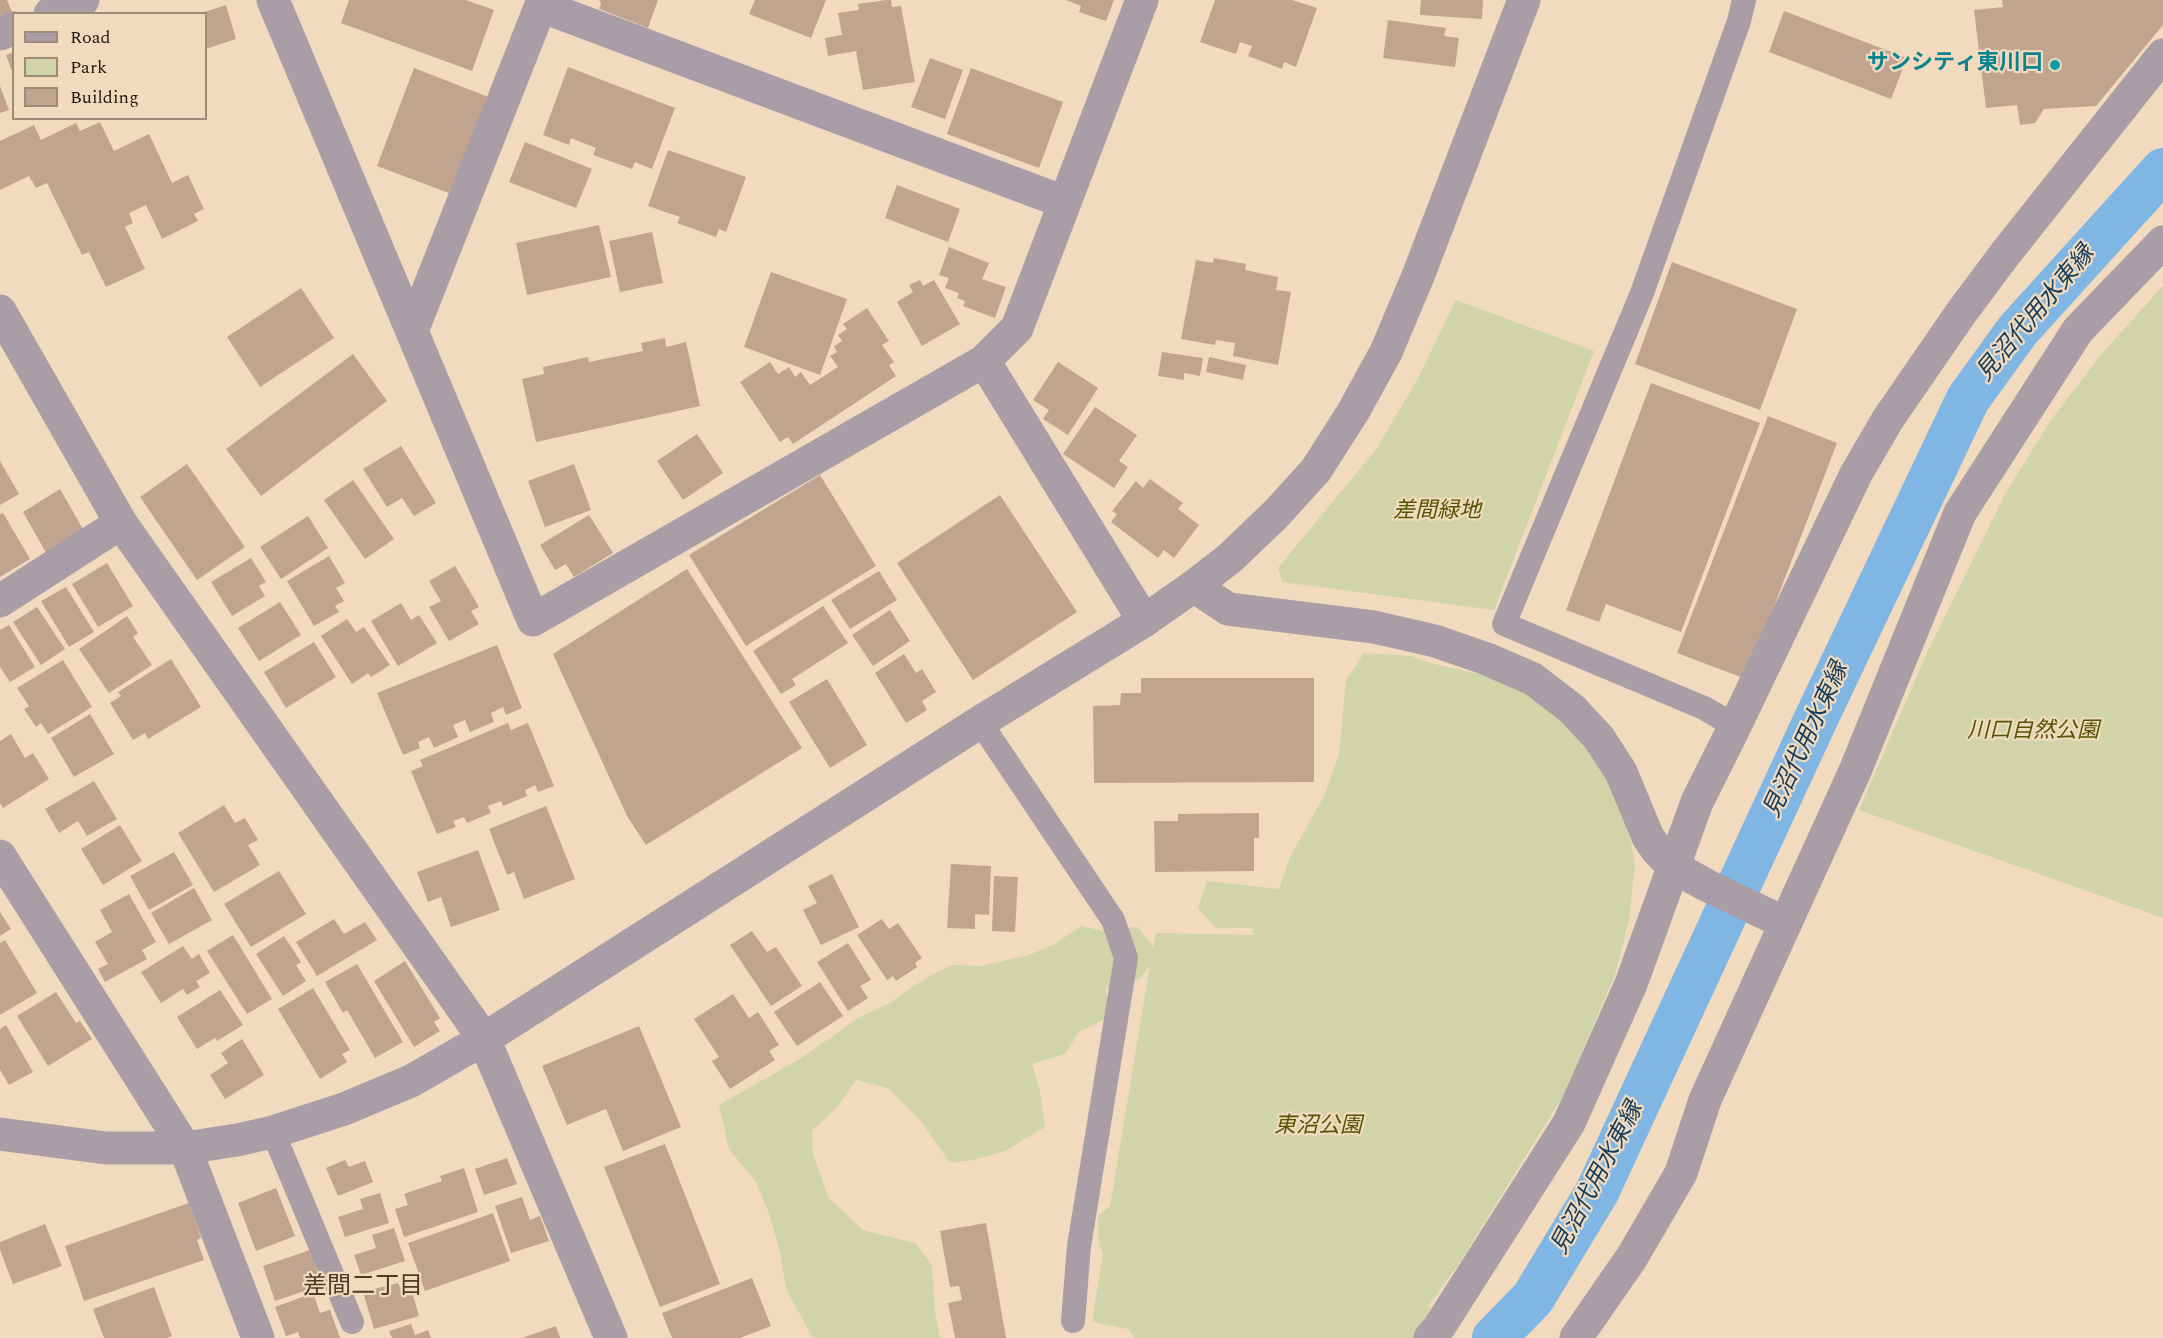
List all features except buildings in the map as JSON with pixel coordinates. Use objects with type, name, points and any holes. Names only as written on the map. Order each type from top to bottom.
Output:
[{"type":"street","points":[[55,12],[83,0]]},
{"type":"street","points":[[273,0],[534,620],[984,361],[1017,328],[1142,0]]},
{"type":"street","points":[[4,1139],[106,1148],[185,1148],[273,1132],[344,1109],[411,1081],[484,1039],[980,722],[1144,621],[1194,586],[1230,558],[1276,514],[1316,470],[1353,412],[1386,352],[1418,276],[1524,0]]},
{"type":"street","points":[[412,331],[542,3],[1064,202]]},
{"type":"street","points":[[1430,1338],[1438,1329],[1569,1123],[1631,984],[1696,802],[1856,474],[1916,376],[2005,254],[2163,55]]},
{"type":"street","points":[[1576,1338],[1632,1257],[1681,1173],[1705,1100],[1775,918],[1855,771],[1960,513],[2078,330],[2163,242]]},
{"type":"street","points":[[0,310],[121,523],[484,1039],[611,1338]]},
{"type":"street","points":[[984,361],[1144,621]]},
{"type":"street","points":[[0,601],[121,523]]},
{"type":"street","points":[[1194,586],[1228,609],[1384,629],[1435,641],[1487,659],[1533,679],[1572,709],[1599,738],[1621,772],[1648,837],[1672,866],[1775,918]]},
{"type":"street","points":[[0,856],[185,1148],[258,1338]]},
{"type":"lane","points":[[1735,726],[1704,708],[1504,624],[1642,293],[1739,21],[1744,0]]},
{"type":"lane","points":[[980,722],[1113,920],[1126,958],[1079,1246],[1073,1321]]},
{"type":"lane","points":[[273,1132],[352,1322]]},
{"type":"green space","name":"川口自然公園","points":[[2163,286],[2163,918],[1859,810],[1927,653],[2005,494],[2051,420],[2104,351]]},
{"type":"green space","name":"差間緑地","points":[[1456,300],[1594,351],[1494,610],[1282,582],[1278,568],[1377,448],[1417,380]]},
{"type":"green space","name":"東沼公園","points":[[1364,653],[1412,656],[1426,662],[1488,676],[1539,698],[1579,734],[1623,800],[1635,864],[1629,920],[1615,975],[1564,1094],[1460,1262],[1428,1306],[1431,1309],[1415,1338],[1135,1338],[1128,1329],[1092,1322],[1103,1253],[1099,1245],[1098,1216],[1110,1206],[1150,965],[1140,979],[1106,989],[1109,1017],[1079,1032],[1065,1054],[1032,1064],[1040,1092],[1045,1127],[1005,1151],[973,1160],[950,1163],[921,1121],[888,1088],[856,1080],[839,1105],[812,1131],[813,1153],[828,1197],[863,1230],[915,1243],[932,1265],[935,1312],[940,1338],[813,1338],[786,1289],[780,1252],[769,1213],[756,1182],[729,1149],[719,1105],[801,1058],[860,1017],[888,1004],[926,978],[952,965],[981,966],[1029,955],[1055,944],[1081,926],[1104,931],[1138,927],[1153,947],[1156,933],[1254,935],[1252,928],[1216,928],[1198,908],[1207,881],[1279,889],[1290,857],[1325,794],[1339,754],[1346,680]]},
{"type":"waterway","name":"見沼代用水東縁","points":[[1494,1338],[1533,1298],[1597,1192],[1814,723],[1968,399],[2018,330],[2163,170]]},
{"type":"place","name":"サンシティ東川口","points":[[2055,65]]},
{"type":"district","name":"差間二丁目","points":[[363,1288]]}]
